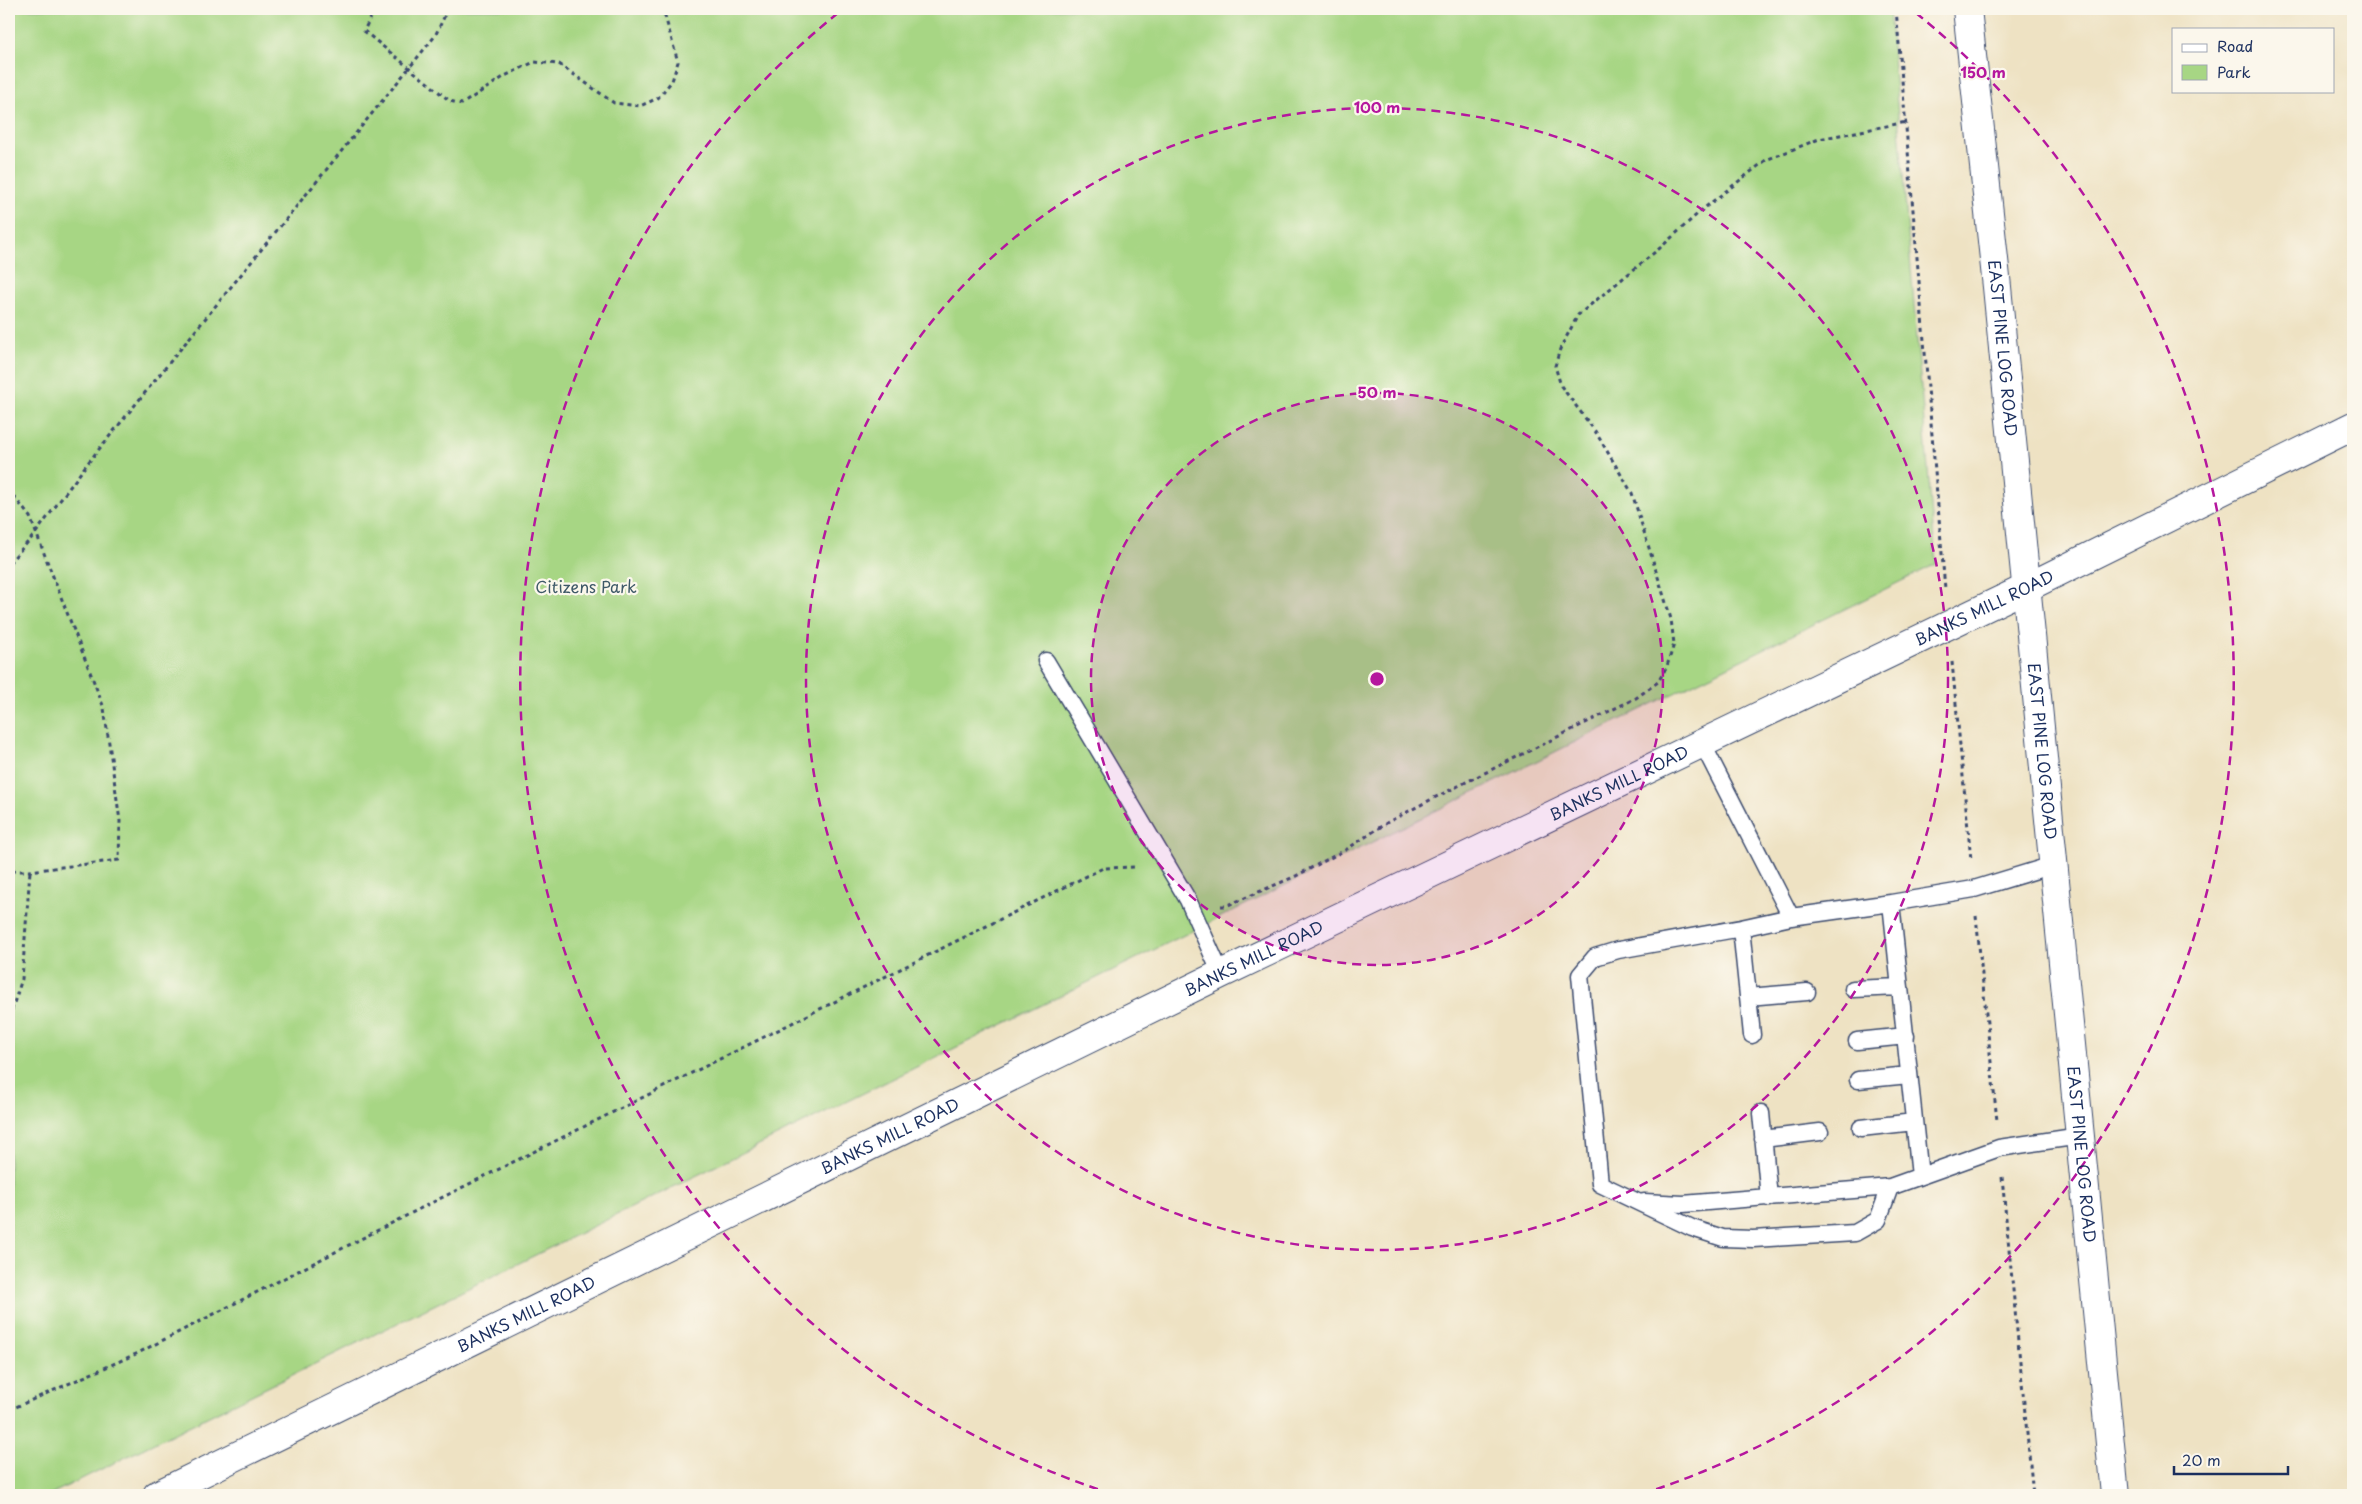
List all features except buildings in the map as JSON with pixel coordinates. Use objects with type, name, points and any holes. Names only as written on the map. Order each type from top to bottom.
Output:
[{"type":"street","name":"EAST PINE LOG ROAD","points":[[1967,9],[2115,1495]]},
{"type":"street","name":"BANKS MILL ROAD","points":[[157,1495],[1221,974],[2026,588],[2353,426]]},
{"type":"lane","points":[[1046,661],[1188,900],[1221,974]]},
{"type":"lane","points":[[1702,743],[1791,916]]},
{"type":"lane","points":[[1890,1187],[1878,1220],[1856,1233],[1753,1239],[1723,1238],[1692,1228],[1634,1202],[1600,1184],[1580,975],[1595,957],[1618,950],[1741,928],[1791,916],[1890,903],[1974,889],[2053,865]]},
{"type":"lane","points":[[1890,903],[1920,1176]]},
{"type":"lane","points":[[1741,928],[1752,1035]]},
{"type":"lane","points":[[1853,990],[1900,987]]},
{"type":"lane","points":[[1748,997],[1807,992]]},
{"type":"lane","points":[[1857,1041],[1906,1036]]},
{"type":"lane","points":[[1858,1080],[1909,1075]]},
{"type":"lane","points":[[1760,1113],[1769,1198]]},
{"type":"lane","points":[[1861,1128],[1914,1122]]},
{"type":"lane","points":[[1763,1139],[1820,1132]]},
{"type":"lane","points":[[1634,1202],[1683,1204],[1890,1187],[1999,1148],[2080,1136]]},
{"type":"path","points":[[374,9],[364,31],[450,101],[462,104],[505,76],[534,62],[559,64],[614,103],[640,106],[658,98],[672,81],[678,62],[664,9]]},
{"type":"path","points":[[9,563],[35,534],[87,464],[435,36],[448,9]]},
{"type":"path","points":[[1896,9],[1939,491],[1948,625],[2033,1495]]},
{"type":"path","points":[[1188,900],[1204,906],[1226,906],[1296,876],[1347,849],[1388,822],[1636,698],[1658,682],[1667,666],[1674,644],[1671,619],[1632,493],[1595,431],[1561,386],[1555,366],[1560,349],[1578,316],[1660,248],[1702,209],[1766,160],[1819,139],[1906,122]]},
{"type":"path","points":[[9,490],[30,517],[104,708],[120,821],[118,860],[30,871],[9,871]]},
{"type":"path","points":[[9,1410],[136,1354],[435,1201],[1103,868],[1141,867]]},
{"type":"path","points":[[9,1018],[22,979],[30,871]]},
{"type":"green space","name":"Citizens Park","points":[[9,9],[1889,9],[1936,564],[49,1495],[9,1495]]}]
